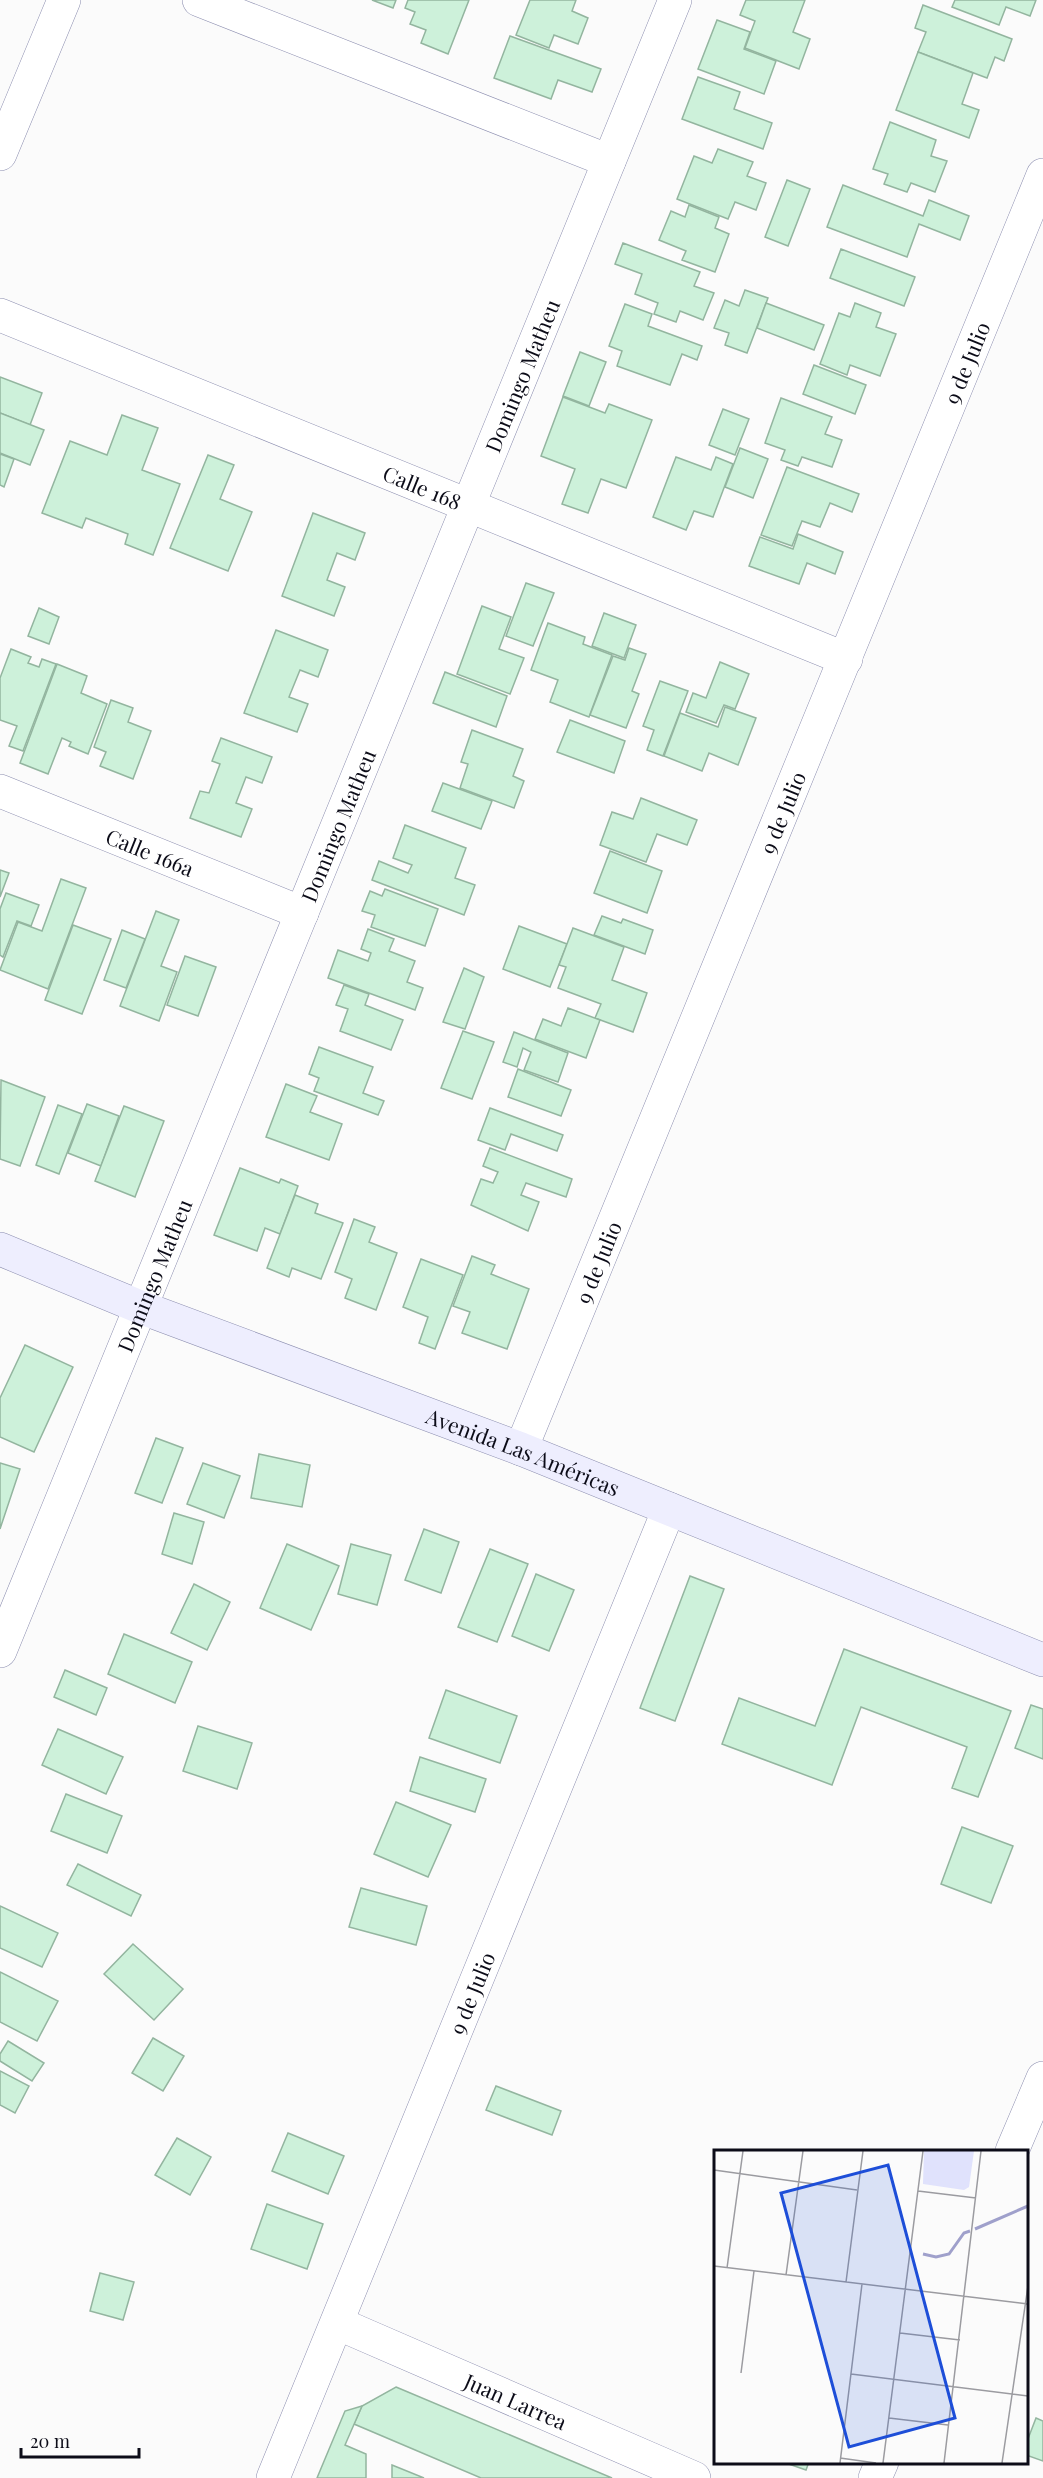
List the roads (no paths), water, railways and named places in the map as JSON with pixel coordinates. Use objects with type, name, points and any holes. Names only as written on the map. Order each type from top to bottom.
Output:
[{"type":"main road","name":"Avenida Las Américas","points":[[0,1249],[140,1307],[521,1449],[1043,1660]]},
{"type":"street","points":[[0,154],[64,0]]},
{"type":"street","points":[[199,0],[609,161]]},
{"type":"street","name":"Domingo Matheu","points":[[0,1651],[675,0]]},
{"type":"street","name":"9 de Julio","points":[[521,1449],[1043,175]]},
{"type":"street","name":"Calle 168","points":[[0,315],[846,659]]},
{"type":"street","name":"Calle 166a","points":[[0,791],[302,913]]},
{"type":"street","name":"9 de Julio","points":[[273,2478],[669,1509]]},
{"type":"street","points":[[1012,2150],[1043,2078]]},
{"type":"street","name":"Juan Larrea","points":[[337,2323],[694,2478]]},
{"type":"street","points":[[875,2478],[882,2463]]}]
